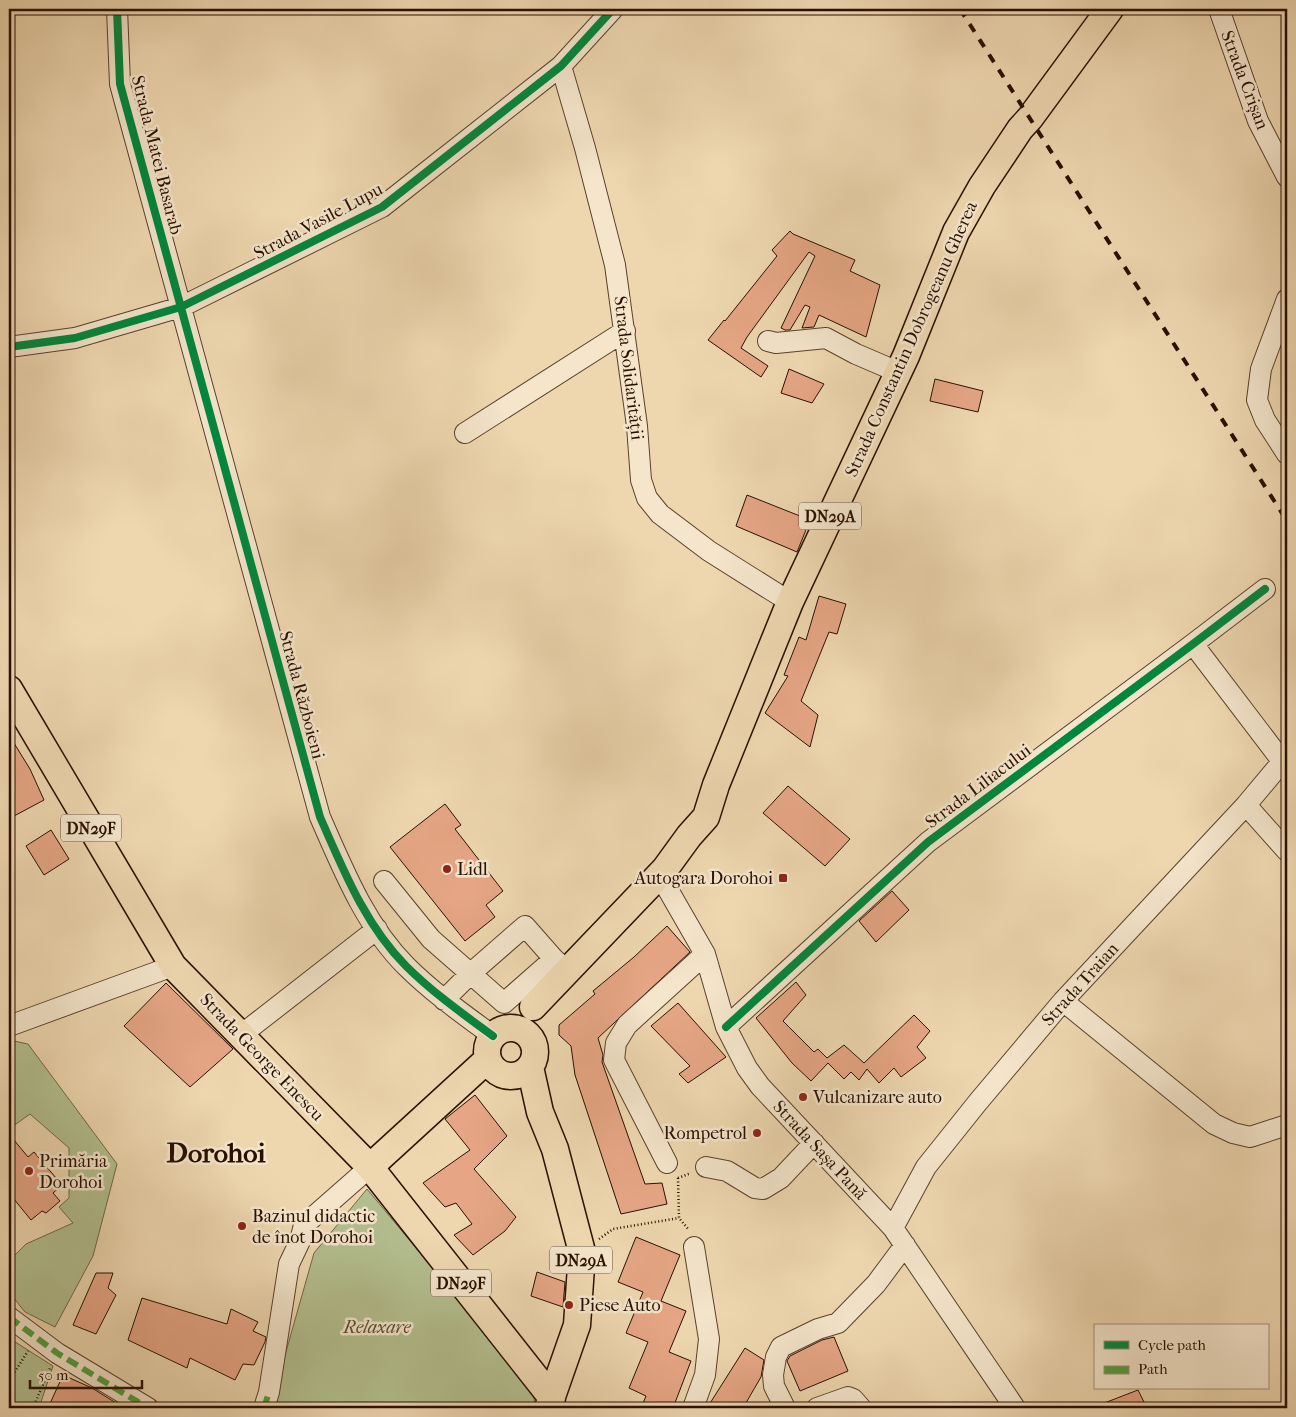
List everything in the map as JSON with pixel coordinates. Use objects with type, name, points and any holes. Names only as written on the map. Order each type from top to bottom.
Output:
[{"type":"main road","name":"Strada Constantin Dobrogeanu Gherea","points":[[370,1167],[533,1007],[561,965],[665,869],[689,836],[706,818],[716,785],[790,602],[898,372],[956,232],[982,186],[1020,129],[1110,9]]},
{"type":"main road","name":"Strada George Enescu","points":[[9,689],[173,966],[370,1167],[550,1403]]},
{"type":"main road","name":"DN29A","points":[[533,1007],[525,1062],[540,1112],[554,1149],[582,1252],[577,1325],[550,1403]]},
{"type":"main road","points":[[526,1032],[525,1062],[500,1073],[491,1065],[498,1041],[526,1032]]},
{"type":"street","name":"Strada Matei Basarab","points":[[117,9],[120,84],[181,307]]},
{"type":"street","name":"Strada Vasile Lupu","points":[[9,347],[75,338],[181,307],[382,207],[561,66],[613,9]]},
{"type":"street","name":"Strada Crișan","points":[[1219,9],[1258,121],[1287,177]]},
{"type":"street","name":"Strada Solidarității","points":[[561,66],[585,148],[615,265],[637,426],[641,480],[646,498],[660,514],[708,551],[790,602]]},
{"type":"street","points":[[1287,298],[1261,369],[1257,400],[1265,420],[1287,454]]},
{"type":"street","name":"Strada Războieni","points":[[181,307],[320,818],[354,892],[386,942],[406,966],[444,1000],[498,1041]]},
{"type":"street","points":[[465,433],[625,331]]},
{"type":"street","points":[[768,341],[776,343],[826,338],[856,354],[898,372]]},
{"type":"street","name":"Strada Liliacului","points":[[726,1027],[928,842],[1265,589]]},
{"type":"street","points":[[1193,644],[1285,758]]},
{"type":"street","name":"Strada Traian","points":[[893,1228],[926,1167],[978,1102],[1063,1001],[1246,805],[1285,758]]},
{"type":"street","points":[[1246,805],[1287,851]]},
{"type":"street","name":"Strada Sașa Pană","points":[[659,874],[705,954],[726,1027],[747,1068],[760,1086],[893,1228],[1015,1408]]},
{"type":"street","points":[[384,881],[431,939],[470,974],[504,1003],[561,965],[524,926],[470,974],[444,1000]]},
{"type":"street","points":[[241,1035],[377,929]]},
{"type":"street","points":[[673,1170],[614,1060],[616,1043],[627,1026],[705,954]]},
{"type":"street","points":[[9,1026],[173,966]]},
{"type":"street","points":[[1063,1001],[1214,1124],[1233,1133],[1250,1137],[1287,1125]]},
{"type":"street","points":[[706,1167],[727,1171],[755,1188],[763,1189],[781,1178],[814,1143]]},
{"type":"street","points":[[266,1400],[289,1264],[300,1241],[304,1226],[370,1167]]},
{"type":"street","points":[[785,1408],[774,1386],[773,1375],[776,1357],[782,1347],[818,1329],[838,1323],[876,1284],[905,1244]]},
{"type":"street","points":[[693,1408],[705,1375],[709,1339],[694,1247]]},
{"type":"street","points":[[9,1317],[57,1353],[148,1408]]},
{"type":"street","points":[[817,1408],[848,1397],[853,1399],[861,1408]]},
{"type":"path","points":[[694,1247],[689,1228],[679,1218],[673,1170],[706,1167]]},
{"type":"path","points":[[582,1252],[613,1229],[679,1218]]},
{"type":"path","points":[[9,1381],[37,1338]]},
{"type":"path","points":[[33,1408],[57,1353]]},
{"type":"green space","points":[[9,1040],[28,1044],[117,1164],[93,1256],[55,1327],[25,1312],[9,1292],[9,1261],[26,1244],[73,1223],[59,1207],[69,1198],[69,1148],[30,1114],[9,1129]]},
{"type":"green space","name":"Relaxare","points":[[367,1189],[533,1389],[535,1408],[270,1408],[314,1253]]},
{"type":"green space","points":[[9,1338],[53,1366],[39,1408],[9,1408]]},
{"type":"building","points":[[790,231],[793,234],[855,260],[850,271],[880,285],[866,337],[819,315],[814,327],[802,328],[810,307],[805,305],[790,330],[785,330],[781,328],[815,256],[809,252],[741,348],[768,366],[761,377],[708,340],[777,256],[772,250]]},
{"type":"building","points":[[789,369],[824,384],[812,403],[781,393]]},
{"type":"building","points":[[935,379],[983,391],[978,412],[930,401]]},
{"type":"building","points":[[747,495],[810,520],[797,552],[736,526]]},
{"type":"building","points":[[819,596],[846,604],[837,634],[829,632],[801,701],[818,715],[810,747],[765,713],[788,676],[784,675],[799,637],[806,640]]},
{"type":"building","points":[[9,735],[30,769],[44,800],[14,816],[9,807]]},
{"type":"building","points":[[788,786],[850,839],[825,866],[763,813]]},
{"type":"building","name":"Lidl","points":[[445,804],[461,825],[455,829],[503,891],[486,905],[495,917],[465,941],[390,847]]},
{"type":"building","points":[[51,830],[69,859],[44,875],[26,846]]},
{"type":"building","points":[[892,891],[909,910],[876,942],[859,921]]},
{"type":"building","points":[[667,926],[690,952],[598,1038],[603,1055],[602,1062],[645,1184],[662,1183],[667,1204],[621,1214],[575,1075],[571,1046],[559,1035],[559,1025],[595,994],[593,991],[634,957]]},
{"type":"building","points":[[796,982],[806,995],[783,1021],[814,1052],[818,1049],[827,1058],[844,1045],[864,1063],[914,1015],[930,1031],[917,1047],[926,1058],[901,1077],[894,1068],[879,1083],[867,1069],[859,1080],[851,1072],[844,1079],[828,1063],[811,1081],[792,1063],[756,1018]]},
{"type":"building","points":[[166,983],[233,1049],[190,1087],[124,1026]]},
{"type":"building","points":[[678,1003],[726,1057],[688,1083],[679,1074],[690,1066],[651,1026]]},
{"type":"building","points":[[475,1095],[507,1136],[474,1169],[516,1217],[505,1231],[473,1255],[454,1235],[472,1224],[456,1203],[445,1207],[423,1183],[470,1150],[445,1119]]},
{"type":"building","name":"Primăria Dorohoi","points":[[9,1134],[28,1157],[34,1152],[62,1185],[53,1193],[60,1201],[46,1213],[42,1211],[31,1220],[9,1193]]},
{"type":"building","points":[[636,1237],[680,1255],[661,1301],[686,1311],[669,1352],[691,1361],[673,1408],[641,1408],[646,1396],[629,1388],[648,1342],[626,1333],[643,1292],[618,1282]]},
{"type":"building","points":[[537,1272],[565,1282],[563,1307],[531,1296]]},
{"type":"building","points":[[96,1273],[113,1273],[108,1288],[116,1295],[96,1334],[73,1325]]},
{"type":"building","points":[[142,1298],[227,1324],[231,1309],[258,1322],[253,1331],[266,1337],[265,1342],[254,1365],[243,1364],[235,1380],[190,1358],[187,1368],[128,1340]]},
{"type":"building","points":[[834,1337],[848,1371],[800,1391],[787,1361],[790,1356],[822,1340]]},
{"type":"building","points":[[745,1348],[764,1360],[761,1377],[743,1408],[707,1408]]},
{"type":"building","points":[[63,1375],[92,1388],[116,1403],[117,1408],[48,1408]]},
{"type":"building","points":[[1138,1390],[1147,1408],[1094,1408],[1094,1407]]},
{"type":"railway","points":[[960,9],[1287,521]]},
{"type":"marked path","points":[[9,1317],[57,1353],[148,1408]]},
{"type":"marked path","points":[[264,1408],[269,1392]]},
{"type":"cycle path","points":[[117,9],[120,84],[320,817],[356,896],[378,933],[391,950],[426,985],[493,1036]]},
{"type":"cycle path","points":[[9,347],[75,338],[181,307],[382,207],[561,66],[613,9]]},
{"type":"cycle path","points":[[726,1027],[928,842],[1265,589]]},
{"type":"place","name":"Lidl","points":[[447,869]]},
{"type":"place","name":"Autogara Dorohoi","points":[[783,878]]},
{"type":"place","name":"Vulcanizare auto","points":[[803,1097]]},
{"type":"place","name":"Rompetrol","points":[[757,1133]]},
{"type":"place","name":"Primăria Dorohoi","points":[[29,1171]]},
{"type":"place","name":"Bazinul didactic de înot Dorohoi","points":[[242,1226]]},
{"type":"place","name":"Piese Auto","points":[[569,1305]]},
{"type":"district","name":"Dorohoi","points":[[216,1152]]}]
